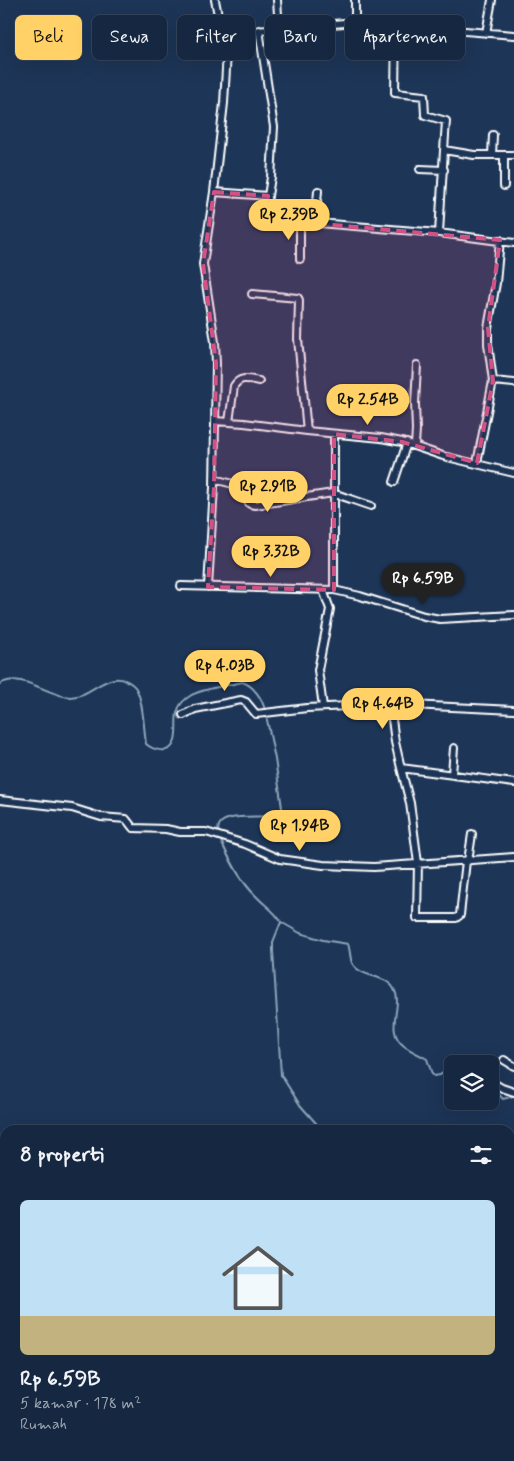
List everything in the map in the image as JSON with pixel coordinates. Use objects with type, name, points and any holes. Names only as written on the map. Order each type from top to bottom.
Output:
[{"type":"street","points":[[215,0],[218,15]]},
{"type":"street","points":[[277,0],[278,15]]},
{"type":"street","points":[[355,0],[355,15]]},
{"type":"street","points":[[486,33],[492,0]]},
{"type":"street","points":[[255,30],[265,30]]},
{"type":"street","points":[[259,30],[274,127],[271,177],[266,214],[269,218],[315,224],[439,233],[500,240],[514,244]]},
{"type":"street","points":[[465,31],[514,35]]},
{"type":"street","points":[[208,587],[214,478],[216,352],[203,264],[214,192],[226,60]]},
{"type":"street","points":[[395,60],[395,93],[424,95],[425,115],[446,121],[439,233]]},
{"type":"street","points":[[492,155],[493,135]]},
{"type":"street","points":[[444,150],[492,155],[514,155]]},
{"type":"street","points":[[504,155],[504,186]]},
{"type":"street","points":[[420,169],[444,170]]},
{"type":"street","points":[[315,224],[318,190]]},
{"type":"street","points":[[214,192],[268,196]]},
{"type":"street","points":[[300,222],[300,259]]},
{"type":"street","points":[[477,463],[493,381],[488,344],[488,328],[496,284],[500,240]]},
{"type":"street","points":[[252,294],[298,298],[299,300],[298,339],[307,431]]},
{"type":"street","points":[[415,445],[414,404],[418,365]]},
{"type":"street","points":[[229,422],[236,382],[243,378],[259,381]]},
{"type":"street","points":[[493,381],[514,383]]},
{"type":"street","points":[[215,421],[381,438],[415,445],[443,456],[514,473]]},
{"type":"street","points":[[334,434],[334,590]]},
{"type":"street","points":[[394,482],[407,443]]},
{"type":"street","points":[[214,478],[233,484],[250,504],[256,505],[333,493],[371,506]]},
{"type":"street","points":[[181,586],[334,590],[440,619],[514,616]]},
{"type":"street","points":[[323,590],[330,609],[318,670],[323,707]]},
{"type":"street","points":[[184,715],[195,709],[241,700],[246,702],[256,714],[323,707],[390,704],[514,710]]},
{"type":"street","points":[[390,704],[395,742],[410,803],[418,863],[417,918],[456,918],[460,913],[472,834]]},
{"type":"street","points":[[452,774],[454,748]]},
{"type":"street","points":[[401,768],[514,784]]},
{"type":"street","points":[[0,800],[72,808],[101,817],[126,819],[133,828],[206,832],[292,862],[374,867],[514,857]]},
{"type":"street","points":[[504,1060],[514,1066]]},
{"type":"street","points":[[499,1086],[514,1092]]},
{"type":"highlighted area","points":[[214,192],[268,196],[266,219],[500,240],[488,328],[493,381],[477,463],[402,442],[334,434],[334,590],[208,587],[214,487],[216,363],[203,264]]},
{"type":"waterway","points":[[0,684],[17,680],[61,696],[70,697],[78,696],[109,680],[124,680],[133,685],[139,695],[146,744],[160,750],[171,748],[173,745],[179,707],[195,693],[242,682],[250,686],[257,693],[265,711]]},
{"type":"waterway","points":[[219,834],[219,826],[223,821],[231,818],[279,816],[282,808],[266,715]]},
{"type":"waterway","points":[[220,839],[231,862],[251,891],[281,922],[273,942],[281,1075],[300,1105],[318,1125]]},
{"type":"waterway","points":[[281,922],[300,933],[323,940],[348,944],[352,963],[356,968],[385,981],[394,989],[397,1003],[394,1025],[398,1039],[403,1045],[427,1059],[434,1076],[444,1072]]},
{"type":"waterway","points":[[499,1095],[503,1099],[514,1096]]}]
